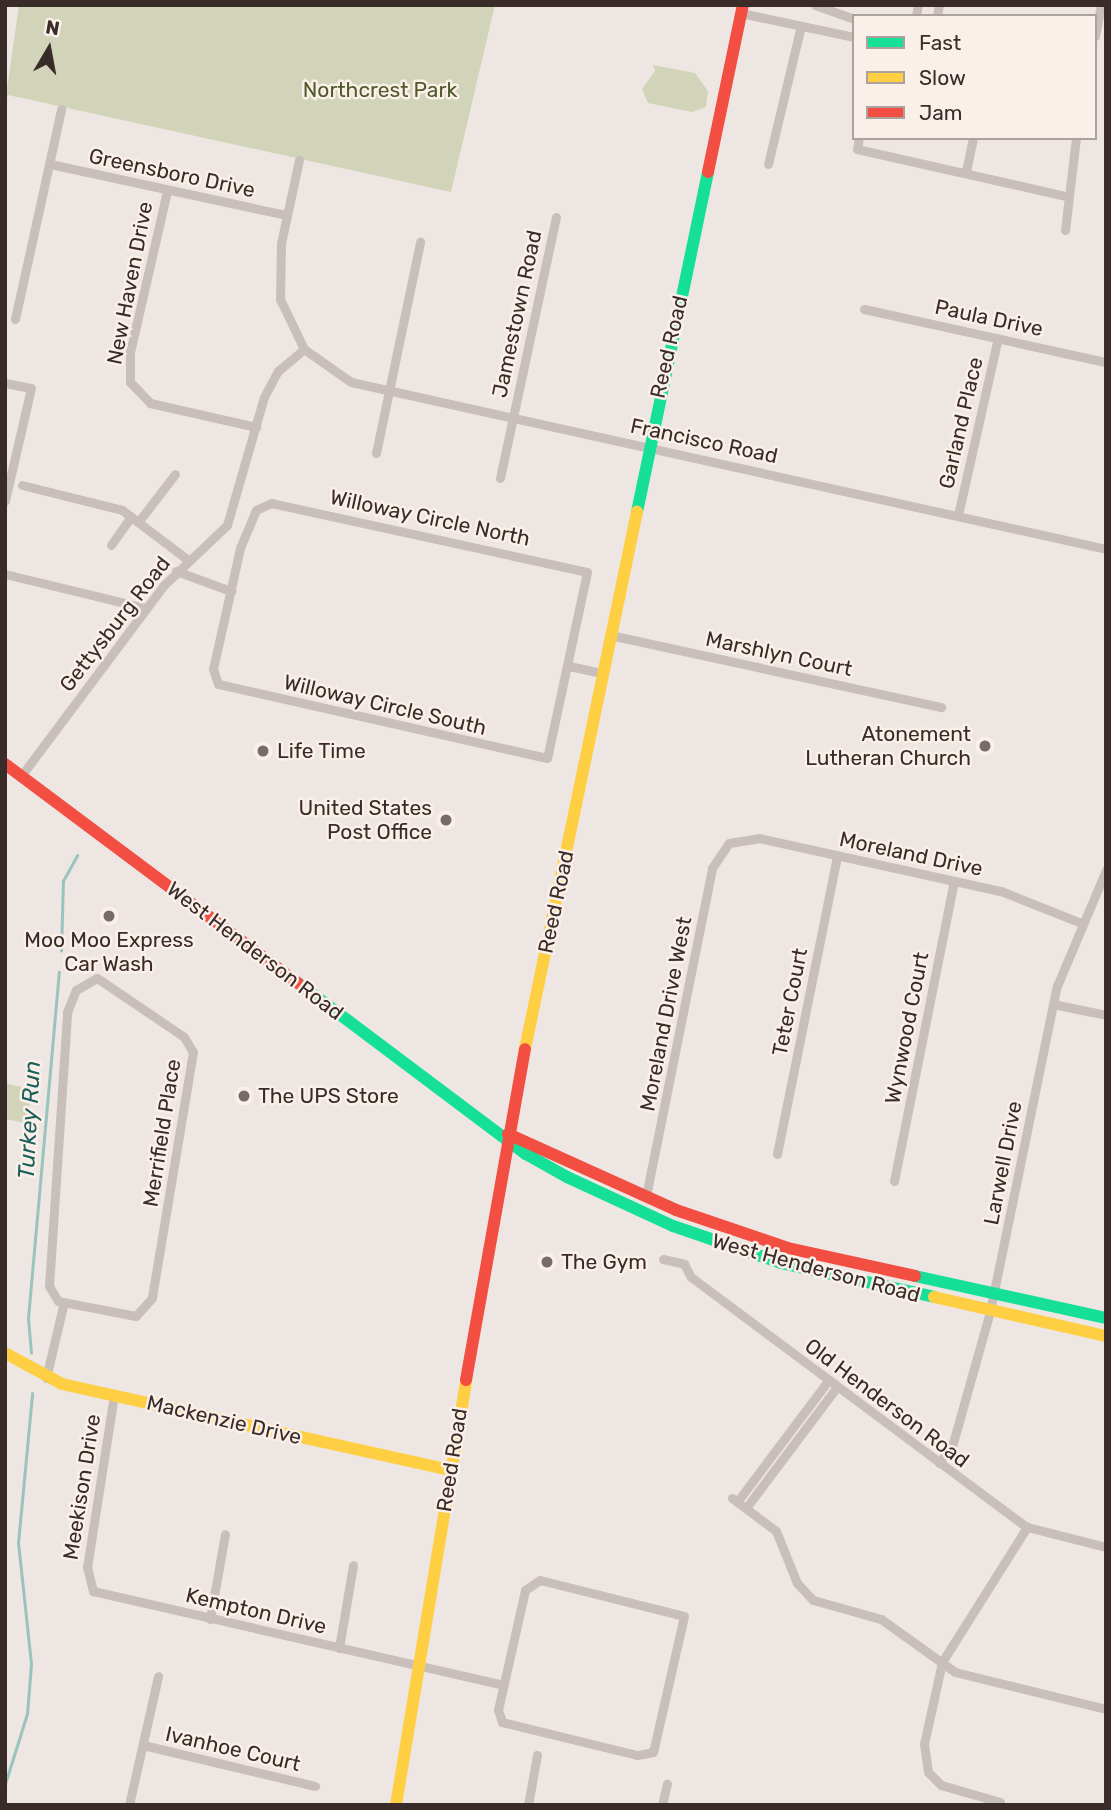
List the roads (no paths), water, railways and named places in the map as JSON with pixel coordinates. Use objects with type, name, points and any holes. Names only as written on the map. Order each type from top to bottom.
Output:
[{"type":"main road","name":"Reed Road","points":[[396,1805],[507,1134],[647,446],[742,9]]},
{"type":"main road","name":"West Henderson Road","points":[[5,764],[507,1134],[526,1154],[602,1195],[781,1263],[1106,1336]]},
{"type":"main road","name":"West Henderson Road","points":[[507,1134],[534,1141],[646,1196],[788,1248],[1106,1318]]},
{"type":"main road","points":[[602,1195],[604,1204],[651,1228]]},
{"type":"main road","name":"Mackenzie Drive","points":[[5,1353],[46,1378],[450,1470]]},
{"type":"street","points":[[814,5],[852,18]]},
{"type":"street","points":[[1097,26],[1101,5]]},
{"type":"street","points":[[742,9],[801,26],[852,37]]},
{"type":"street","points":[[768,164],[801,26]]},
{"type":"street","points":[[15,319],[61,109]]},
{"type":"street","points":[[859,140],[857,149],[966,171],[1072,197],[1065,230]]},
{"type":"street","points":[[966,171],[973,140]]},
{"type":"street","points":[[1065,195],[1076,140]]},
{"type":"street","points":[[299,160],[286,215],[278,282],[304,349]]},
{"type":"street","name":"Greensboro Drive","points":[[50,164],[286,215]]},
{"type":"street","name":"New Haven Drive","points":[[167,191],[130,352],[130,382],[150,403],[256,427]]},
{"type":"street","name":"Jamestown Road","points":[[500,478],[556,217]]},
{"type":"street","points":[[376,453],[420,242]]},
{"type":"street","name":"Paula Drive","points":[[864,309],[1106,362]]},
{"type":"street","name":"Garland Place","points":[[958,515],[998,338]]},
{"type":"street","name":"Francisco Road","points":[[304,349],[336,375],[389,392],[647,446],[1106,549]]},
{"type":"street","name":"Gettysburg Road","points":[[21,776],[146,608],[176,571],[212,543],[236,508],[256,427],[272,380],[304,349]]},
{"type":"street","points":[[5,383],[31,388],[5,501]]},
{"type":"street","points":[[111,545],[174,474]]},
{"type":"street","points":[[22,485],[135,518],[188,561]]},
{"type":"street","name":"Willoway Circle North","points":[[231,591],[246,531],[264,504],[442,537],[587,572],[569,666]]},
{"type":"street","points":[[176,571],[231,591]]},
{"type":"street","points":[[5,575],[146,608]]},
{"type":"street","name":"Willoway Circle South","points":[[231,591],[213,669],[218,684],[514,753],[547,758],[569,666]]},
{"type":"street","name":"Marshlyn Court","points":[[610,635],[941,707]]},
{"type":"street","points":[[569,666],[602,673]]},
{"type":"street","name":"Moreland Drive","points":[[729,843],[759,838],[954,881],[1022,897],[1082,923]]},
{"type":"street","name":"Moreland Drive West","points":[[646,1196],[712,868],[729,843]]},
{"type":"street","name":"Teter Court","points":[[777,1154],[837,856]]},
{"type":"street","name":"Larwell Drive","points":[[939,1463],[953,1443],[990,1311],[1053,1004],[1082,923],[1106,870]]},
{"type":"street","name":"Wynwood Court","points":[[894,1181],[954,881]]},
{"type":"street","name":"Merrifield Place","points":[[100,978],[184,1037],[193,1056],[149,1308],[131,1317],[64,1303],[48,1286],[66,1020],[76,990],[100,978]]},
{"type":"street","points":[[1053,1004],[1106,1015]]},
{"type":"street","name":"Old Henderson Road","points":[[663,1259],[684,1264],[691,1277],[1027,1527],[1106,1547]]},
{"type":"street","points":[[46,1378],[64,1303]]},
{"type":"street","points":[[828,1381],[735,1500],[779,1535],[809,1598],[881,1619],[942,1662],[981,1680],[1106,1709]]},
{"type":"street","points":[[746,1508],[837,1387]]},
{"type":"street","name":"Meekison Drive","points":[[88,1584],[114,1395]]},
{"type":"street","points":[[1000,1802],[940,1785],[928,1772],[923,1744],[942,1662],[1027,1527]]},
{"type":"street","points":[[210,1619],[225,1534]]},
{"type":"street","points":[[339,1648],[353,1564]]},
{"type":"street","points":[[540,1580],[673,1609],[684,1616],[686,1628],[653,1752],[636,1755],[502,1722],[503,1685],[526,1585],[540,1580]]},
{"type":"street","name":"Kempton Drive","points":[[88,1584],[101,1594],[503,1685]]},
{"type":"street","points":[[129,1805],[158,1676]]},
{"type":"street","name":"Ivanhoe Court","points":[[143,1745],[315,1786]]},
{"type":"street","points":[[528,1805],[537,1755]]},
{"type":"street","points":[[662,1805],[667,1784]]},
{"type":"waterway","name":"Turkey Run","points":[[61,951],[63,881],[77,856]]},
{"type":"waterway","name":"Turkey Run","points":[[31,1353],[28,1318],[59,972]]},
{"type":"waterway","name":"Turkey Run","points":[[5,1784],[27,1714],[31,1664],[18,1543],[32,1394]]},
{"type":"place","name":"Atonement Lutheran Church","points":[[985,746]]},
{"type":"place","name":"Life Time","points":[[263,751]]},
{"type":"place","name":"United States Post Office","points":[[446,820]]},
{"type":"place","name":"Moo Moo Express Car Wash","points":[[109,916]]},
{"type":"place","name":"The UPS Store","points":[[244,1096]]},
{"type":"place","name":"The Gym","points":[[547,1262]]},
{"type":"park label","name":"Northcrest Park","points":[[380,90]]}]
